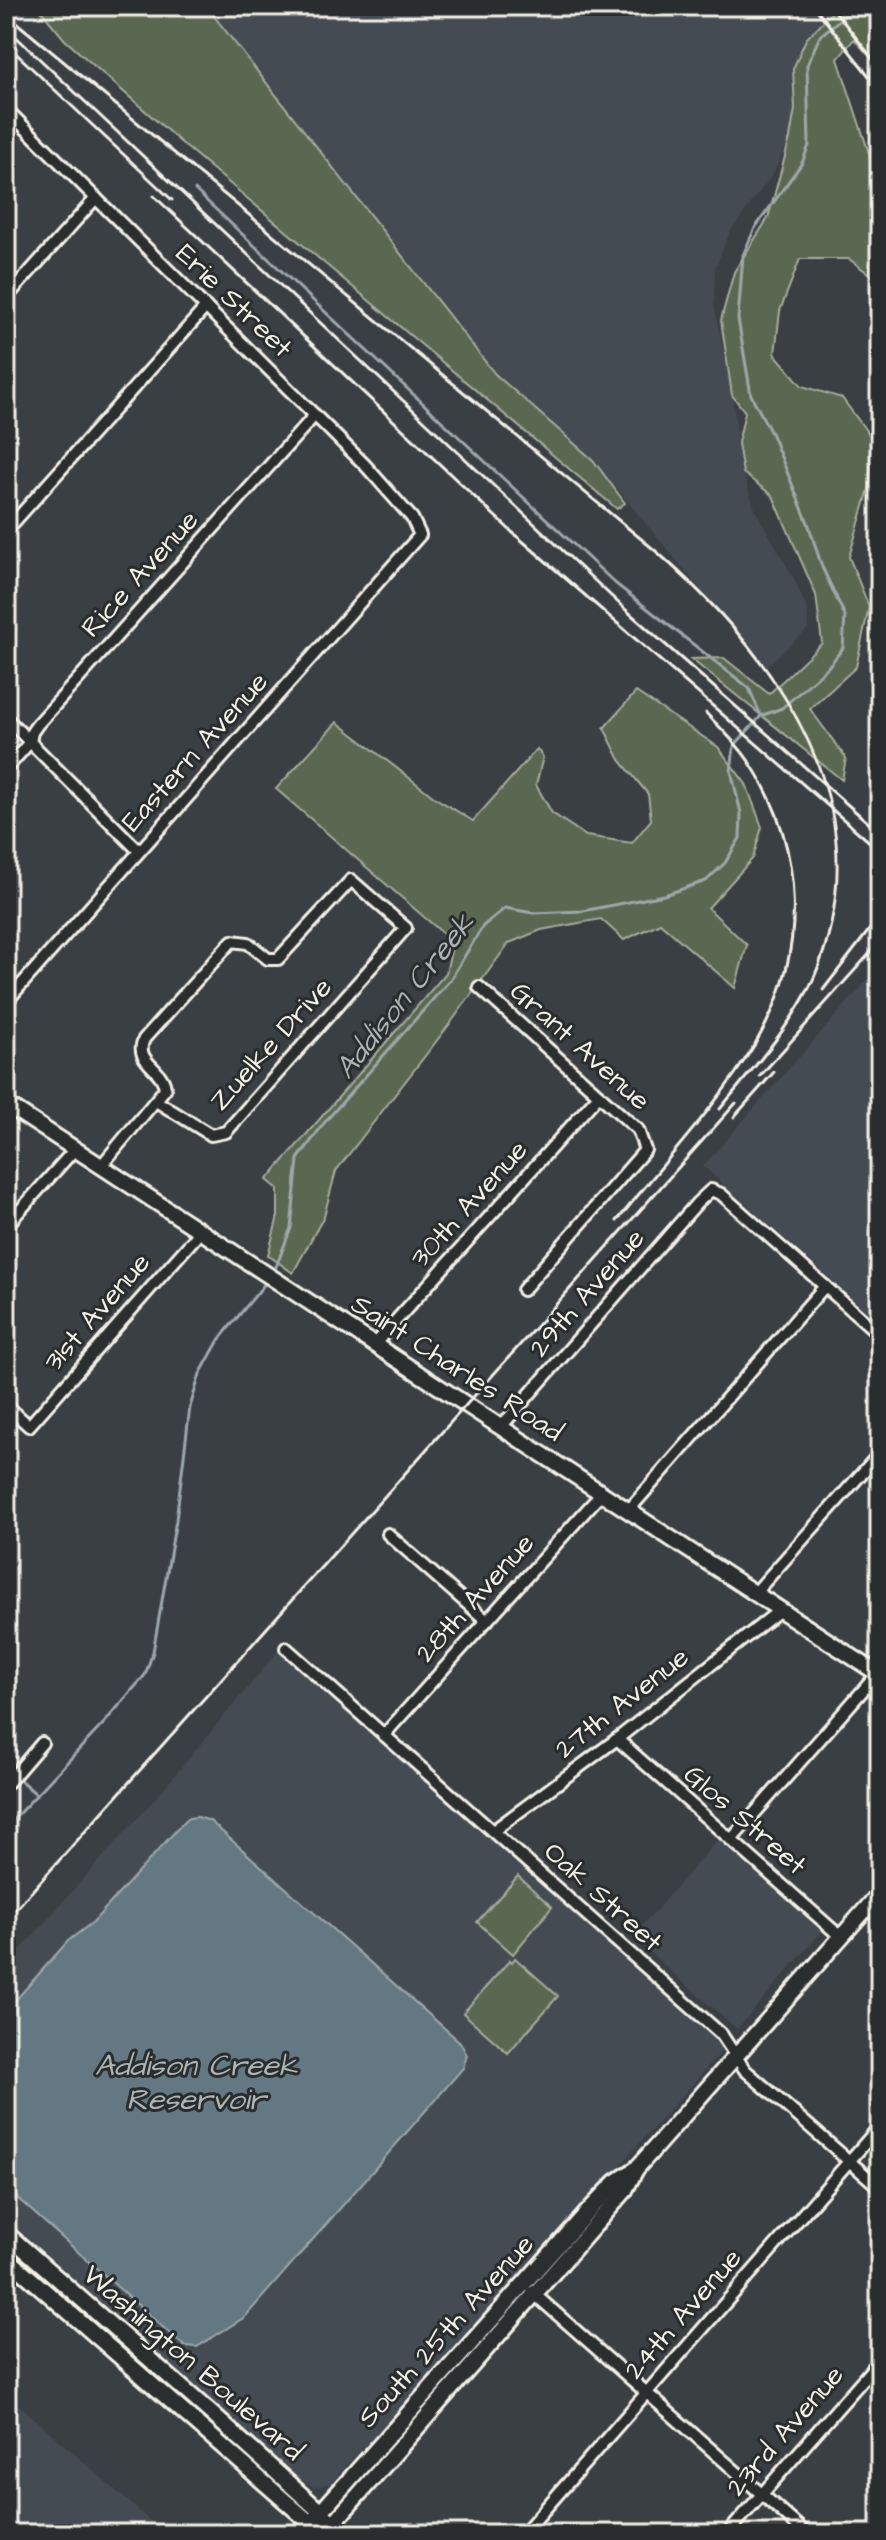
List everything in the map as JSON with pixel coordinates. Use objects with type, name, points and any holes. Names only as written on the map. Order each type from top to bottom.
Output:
[{"type":"main road","name":"Saint Charles Road","points":[[6,1104],[879,1673]]},
{"type":"main road","name":"South 25th Avenue","points":[[327,2530],[624,2192],[636,2169],[880,1893]]},
{"type":"main road","name":"South 25th Avenue","points":[[306,2529],[522,2284],[616,2182],[636,2169]]},
{"type":"main road","name":"Washington Boulevard","points":[[7,2236],[321,2511],[327,2530]]},
{"type":"main road","name":"Washington Boulevard","points":[[6,2257],[306,2529],[345,2534]]},
{"type":"main road","points":[[461,2354],[474,2365]]},
{"type":"street","name":"Erie Street","points":[[6,109],[384,485],[412,518],[420,535]]},
{"type":"street","points":[[6,298],[96,198]]},
{"type":"street","points":[[6,531],[206,307]]},
{"type":"street","name":"Rice Avenue","points":[[6,769],[30,742],[37,725],[315,415]]},
{"type":"street","name":"Eastern Avenue","points":[[6,1002],[420,535]]},
{"type":"street","points":[[6,718],[139,851]]},
{"type":"street","name":"Zuelke Drive","points":[[351,880],[406,928],[226,1132],[211,1135],[156,1101],[165,1089],[165,1082],[141,1054],[144,1039],[232,941],[248,943],[268,959],[278,959],[351,880]]},
{"type":"street","name":"Grant Avenue","points":[[479,987],[638,1130],[645,1150],[523,1290]]},
{"type":"street","name":"30th Avenue","points":[[374,1345],[599,1095]]},
{"type":"street","points":[[101,1166],[156,1101]]},
{"type":"street","points":[[6,1226],[75,1149]]},
{"type":"street","name":"29th Avenue","points":[[500,1428],[711,1190],[721,1194],[825,1286]]},
{"type":"street","name":"31st Avenue","points":[[6,1405],[29,1426],[201,1231]]},
{"type":"street","points":[[628,1511],[825,1286],[880,1335]]},
{"type":"street","points":[[754,1594],[880,1453]]},
{"type":"street","name":"28th Avenue","points":[[384,1735],[601,1494]]},
{"type":"street","points":[[388,1534],[487,1621]]},
{"type":"street","name":"27th Avenue","points":[[493,1831],[617,1739],[780,1610]]},
{"type":"street","name":"Oak Street","points":[[286,1648],[721,2034],[745,2070],[880,2188]]},
{"type":"street","points":[[731,1840],[879,1673]]},
{"type":"street","name":"Glos Street","points":[[617,1739],[841,1937]]},
{"type":"street","points":[[6,1785],[42,1743]]},
{"type":"street","name":"24th Avenue","points":[[523,2534],[880,2126]]},
{"type":"street","points":[[522,2284],[807,2534]]},
{"type":"street","name":"23rd Avenue","points":[[727,2534],[880,2360]]},
{"type":"shaded area","points":[[199,6],[880,6],[880,64],[836,9],[793,69],[795,109],[790,138],[773,174],[730,232],[715,268],[714,304],[743,473],[755,510],[793,577],[808,611],[808,629],[765,667],[593,460],[495,374]]},
{"type":"shaded area","points":[[880,966],[880,1323],[703,1166]]},
{"type":"shaded area","points":[[279,1650],[721,2042],[724,2049],[394,2418],[331,2483],[314,2488],[296,2477],[169,2367],[166,2360],[6,2218],[6,1966],[160,1793]]},
{"type":"shaded area","points":[[721,1836],[824,1929],[737,2029],[632,1937]]},
{"type":"shaded area","points":[[18,2404],[165,2534],[6,2534],[6,2416]]},
{"type":"green space","points":[[37,6],[206,6],[495,374],[593,460],[625,503],[617,509],[185,146],[65,40]]},
{"type":"green space","points":[[838,6],[874,6],[871,13],[880,26],[880,68],[854,39],[838,59],[870,156],[880,207],[880,282],[849,259],[800,259],[780,311],[775,354],[802,386],[842,398],[873,440],[869,489],[849,557],[869,607],[856,667],[810,709],[846,758],[842,780],[691,659],[724,658],[769,694],[822,643],[816,595],[773,496],[743,473],[738,443],[745,412],[732,395],[721,320],[734,272],[768,218],[795,109],[793,69],[806,39]]},
{"type":"green space","points":[[636,692],[718,747],[746,784],[762,827],[753,858],[708,908],[747,945],[735,988],[660,923],[624,940],[601,919],[541,930],[509,943],[336,1171],[324,1216],[293,1273],[268,1255],[278,1216],[278,1189],[267,1180],[446,973],[453,942],[276,789],[337,722],[434,797],[473,821],[537,749],[543,757],[536,785],[552,813],[586,836],[632,843],[651,820],[648,794],[620,760],[604,728]]},
{"type":"green space","points":[[518,1876],[552,1907],[513,1954],[477,1922]]},
{"type":"green space","points":[[515,1958],[558,1996],[508,2053],[463,2013]]},
{"type":"water","name":"Addison Creek Reservoir","points":[[188,1818],[210,1821],[460,2042],[467,2055],[463,2068],[245,2317],[197,2347],[184,2346],[6,2188],[6,2011],[68,1941],[93,1922],[181,1825]]},
{"type":"waterway","name":"Addison Creek","points":[[274,1272],[291,1228],[298,1159],[324,1123],[450,980],[483,926],[505,908],[533,913],[583,911],[664,895],[706,881],[725,863],[740,838],[741,813],[731,771],[734,746],[761,716],[782,708],[828,667],[843,648],[845,616],[822,567],[808,523],[772,435],[751,395],[738,319],[743,255],[755,228],[802,163],[809,145],[807,65],[820,36],[856,6]]},
{"type":"waterway","points":[[195,190],[616,584],[749,688],[761,716]]},
{"type":"waterway","name":"Addison Creek","points":[[6,1827],[145,1675],[153,1652],[176,1520],[190,1407],[200,1374],[219,1340],[267,1281]]},
{"type":"waterway","points":[[21,1781],[36,1794]]},
{"type":"railway","points":[[814,6],[880,90]]},
{"type":"railway","points":[[831,6],[880,68]]},
{"type":"railway","points":[[6,14],[657,552],[744,641],[780,690],[809,743],[828,798],[837,856],[832,917],[813,980],[804,998],[770,1047],[720,1109]]},
{"type":"railway","points":[[12,33],[626,610],[880,833]]},
{"type":"railway","points":[[6,44],[172,200]]},
{"type":"railway","points":[[154,196],[512,532],[880,851]]},
{"type":"railway","points":[[617,1221],[706,1112],[755,1044],[772,1010],[784,975],[791,939],[793,903],[790,866],[782,831],[750,763],[706,713]]},
{"type":"railway","points":[[823,990],[880,916]]},
{"type":"railway","points":[[760,1076],[880,942]]},
{"type":"railway","points":[[734,1117],[774,1072]]},
{"type":"railway","points":[[6,1920],[736,1103]]}]
